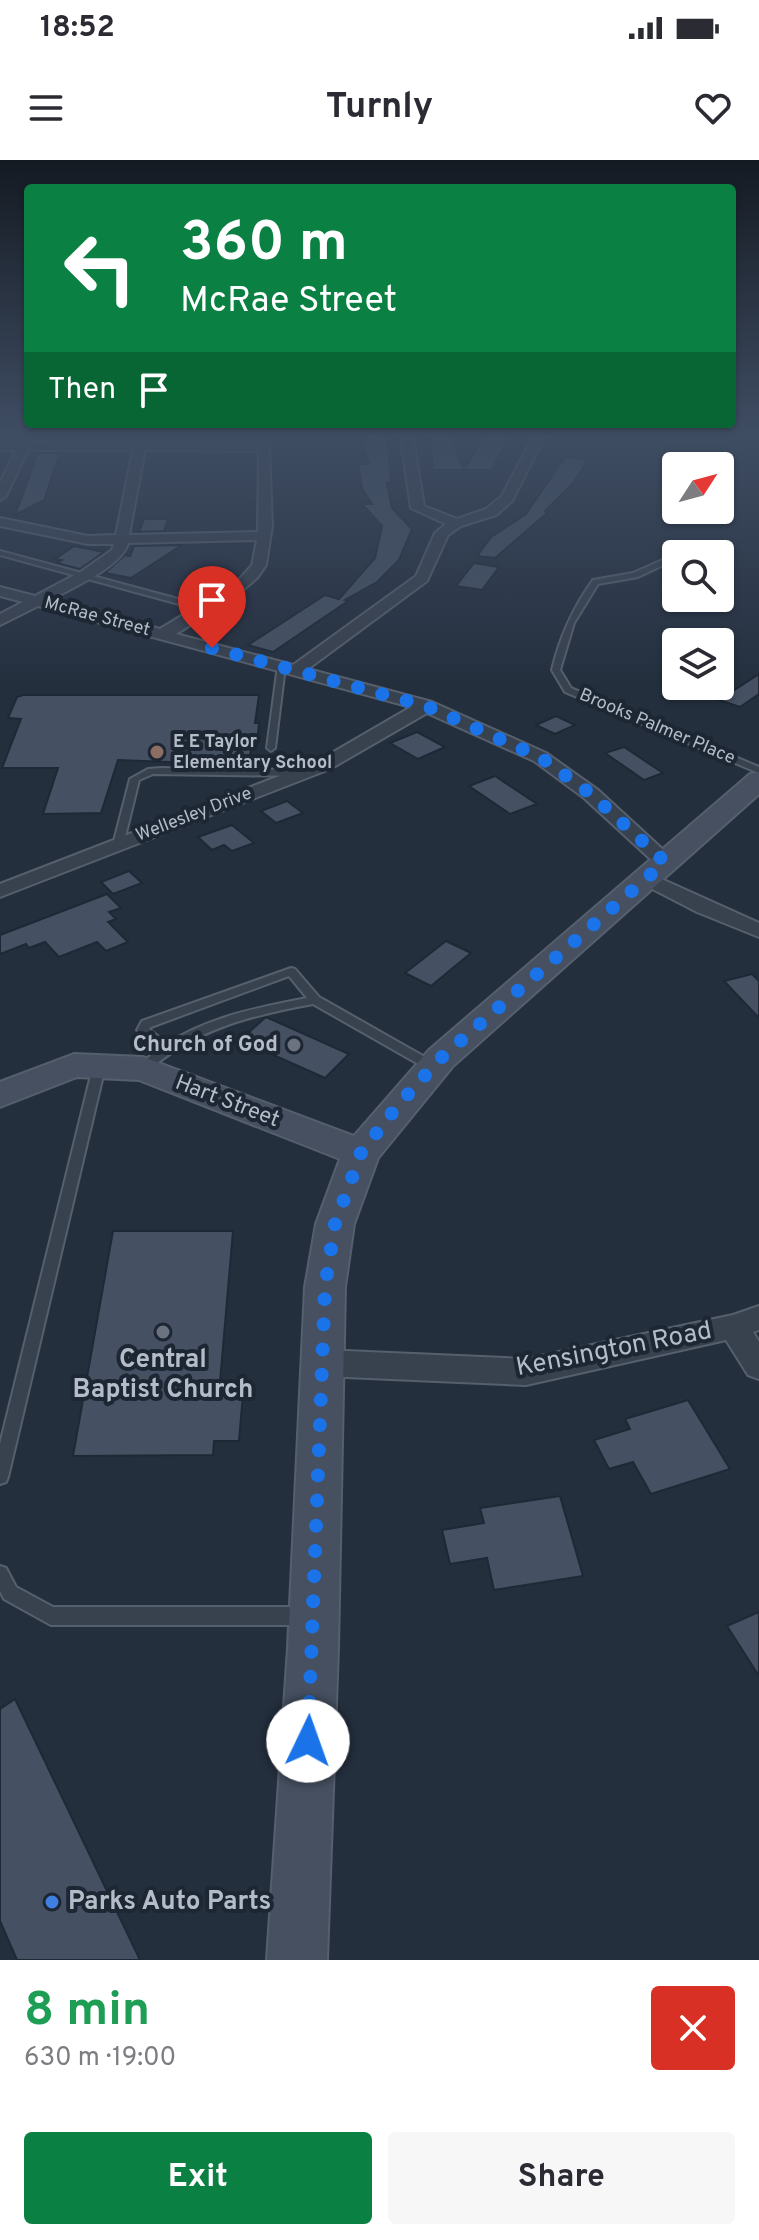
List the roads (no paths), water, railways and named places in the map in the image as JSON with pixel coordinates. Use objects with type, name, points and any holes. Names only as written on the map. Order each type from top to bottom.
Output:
[{"type":"street","points":[[0,620],[87,574],[119,552],[126,516]]},
{"type":"street","points":[[162,635],[235,589],[257,569],[263,516]]},
{"type":"street","points":[[438,516],[456,523]]},
{"type":"street","points":[[288,669],[422,578],[442,533],[456,523],[478,516]]},
{"type":"street","points":[[0,522],[65,537],[263,536]]},
{"type":"street","name":"McRae Street","points":[[0,591],[426,706],[540,757],[591,794],[656,870],[704,908],[759,931]]},
{"type":"street","name":"Wellesley Drive","points":[[0,891],[324,765],[426,706]]},
{"type":"street","points":[[297,1960],[314,1616],[325,1287],[335,1224],[361,1153],[433,1067],[759,780]]},
{"type":"street","name":"Hart Street","points":[[0,1095],[74,1065],[99,1067],[154,1059],[361,1153]]},
{"type":"street","points":[[746,1322],[759,1366]]},
{"type":"street","name":"Kensington Road","points":[[323,1363],[526,1372],[746,1322]]},
{"type":"lane","points":[[0,553],[204,608],[216,608],[231,615]]},
{"type":"lane","name":"Brooks Palmer Place","points":[[662,562],[635,575],[596,582],[562,636],[556,670],[568,690],[759,770]]},
{"type":"lane","points":[[271,748],[288,669]]},
{"type":"lane","points":[[118,845],[135,779],[142,774],[161,771],[302,773]]},
{"type":"lane","points":[[315,1000],[234,1020],[154,1059],[143,1030],[146,1024],[291,971],[315,1000],[433,1067]]},
{"type":"lane","points":[[0,1477],[99,1067]]},
{"type":"lane","points":[[0,1574],[10,1593],[51,1616],[314,1616]]},
{"type":"place","name":"E E Taylor Elementary School","points":[[157,752]]},
{"type":"place","name":"Church of God","points":[[294,1045]]},
{"type":"place","name":"Central Baptist Church","points":[[163,1332]]},
{"type":"place","name":"Parks Auto Parts","points":[[52,1902]]}]
